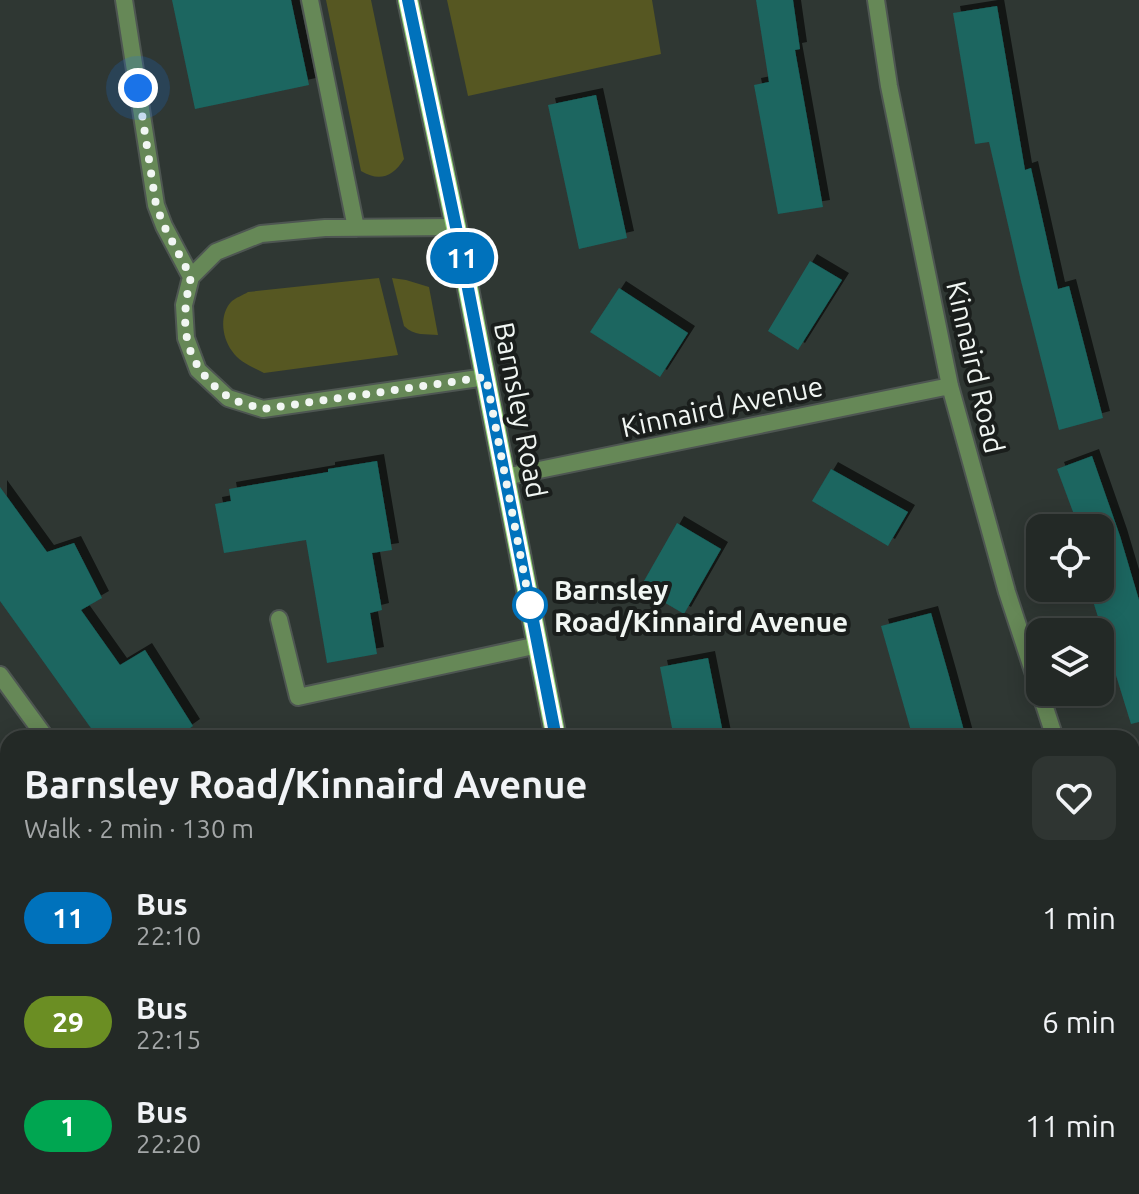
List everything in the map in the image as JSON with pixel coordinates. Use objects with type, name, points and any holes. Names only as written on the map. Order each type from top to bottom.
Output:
[{"type":"main road","name":"Barnsley Road","points":[[408,0],[456,227],[554,730]]},
{"type":"street","points":[[124,0],[156,205],[191,277]]},
{"type":"street","points":[[310,0],[356,228]]},
{"type":"street","name":"Kinnaird Road","points":[[876,0],[889,86],[950,386],[1007,592],[1052,730]]},
{"type":"street","points":[[456,227],[325,228],[261,234],[216,252],[191,277],[184,305],[186,338],[198,370],[228,398],[263,409],[486,377]]},
{"type":"street","name":"Kinnaird Avenue","points":[[505,477],[950,386]]},
{"type":"street","points":[[279,619],[298,697],[538,645]]},
{"type":"street","points":[[0,675],[40,730]]},
{"type":"shaded area","points":[[326,0],[371,0],[404,159],[385,176],[361,171]]},
{"type":"shaded area","points":[[447,0],[652,0],[661,54],[468,96]]},
{"type":"shaded area","points":[[379,278],[398,355],[264,373],[238,358],[226,340],[223,320],[227,307],[248,292]]},
{"type":"shaded area","points":[[392,278],[429,287],[438,335],[416,333],[404,326]]},
{"type":"building","points":[[172,0],[291,0],[309,85],[195,109]]},
{"type":"building","points":[[756,0],[793,0],[800,49],[795,50],[823,207],[778,214],[754,85],[769,82]]},
{"type":"building","points":[[997,6],[1025,170],[1031,168],[1058,289],[1069,286],[1103,418],[1059,430],[989,142],[975,144],[953,13]]},
{"type":"building","points":[[596,95],[627,238],[579,249],[548,105]]},
{"type":"building","points":[[810,261],[842,280],[798,350],[768,331]]},
{"type":"building","points":[[619,288],[688,333],[660,377],[590,332]]},
{"type":"building","points":[[1092,456],[1112,514],[1074,514],[1057,469]]},
{"type":"building","points":[[377,461],[392,550],[372,553],[382,610],[370,613],[377,654],[327,663],[306,540],[224,553],[215,504],[231,501],[229,489]]},
{"type":"building","points":[[831,469],[908,512],[888,546],[812,501]]},
{"type":"building","points":[[0,487],[47,552],[74,543],[102,598],[81,610],[120,665],[145,650],[193,726],[187,730],[92,730],[0,601]]},
{"type":"building","points":[[1114,519],[1139,600],[1139,722],[1131,724],[1114,669],[1114,618],[1098,618],[1093,602],[1114,602]]},
{"type":"building","points":[[677,523],[721,549],[684,614],[640,588]]},
{"type":"building","points":[[931,613],[964,730],[911,730],[881,626]]},
{"type":"building","points":[[708,658],[722,730],[672,730],[660,667]]},
{"type":"bus line","name":"11","points":[[408,0],[554,730]]},
{"type":"place","name":"Barnsley Road/Kinnaird Avenue","points":[[530,605]]},
{"type":"route","points":[[138,88],[156,205],[191,277],[184,305],[186,338],[198,370],[228,398],[263,409],[486,377],[530,605]]}]
